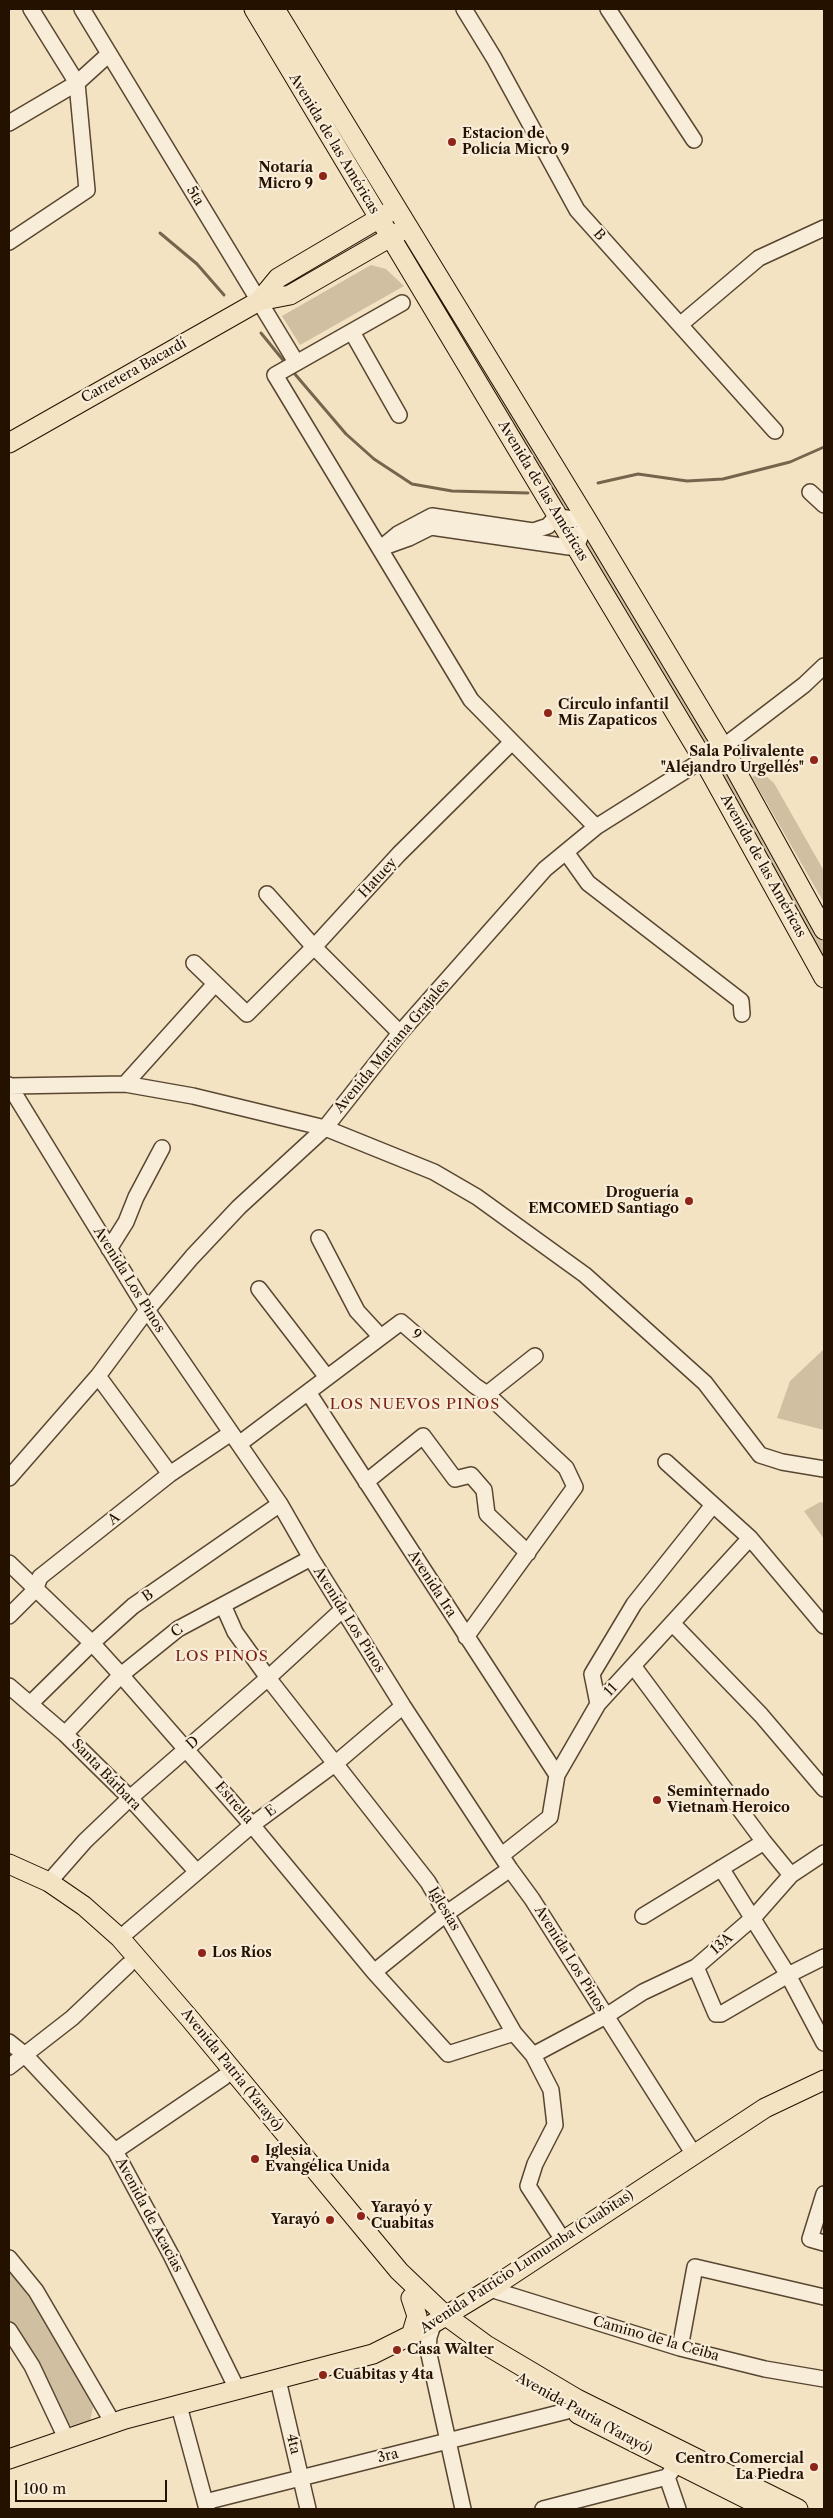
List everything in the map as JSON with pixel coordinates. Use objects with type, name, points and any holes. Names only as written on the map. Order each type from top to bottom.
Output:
[{"type":"main road","name":"Avenida de las Américas","points":[[254,9],[703,758],[824,978]]},
{"type":"main road","name":"Avenida de las Américas","points":[[274,9],[587,520],[723,747],[824,930]]},
{"type":"main road","name":"Carretera Bacardí","points":[[9,443],[259,300],[278,278],[396,208]]},
{"type":"main road","name":"Carretera Bacardí","points":[[259,300],[290,295],[407,227]]},
{"type":"main road","name":"Avenida Patria (Yarayó)","points":[[9,1864],[49,1882],[84,1906],[120,1938],[186,2022],[388,2258],[440,2318],[481,2356],[672,2470],[765,2509]]},
{"type":"main road","name":"Avenida Patria (Yarayó)","points":[[9,1877],[43,1893],[79,1917],[186,2022],[224,2077],[338,2218],[411,2298],[440,2318],[577,2399],[798,2509]]},
{"type":"main road","name":"Avenida Patricio Lumumba (Cuabitas)","points":[[9,2459],[113,2423],[373,2354],[411,2336],[490,2288],[693,2153],[765,2108],[824,2080]]},
{"type":"main road","points":[[411,2298],[417,2316],[411,2336]]},
{"type":"street","points":[[9,242],[87,190],[77,83],[31,9]]},
{"type":"street","name":"5ta","points":[[82,9],[296,362]]},
{"type":"street","name":"B","points":[[464,9],[494,58],[577,210],[775,431]]},
{"type":"street","points":[[608,9],[694,140]]},
{"type":"street","points":[[9,123],[77,83],[110,54]]},
{"type":"street","points":[[681,324],[758,258],[824,228]]},
{"type":"street","points":[[402,303],[275,375],[471,700],[511,743],[596,827]]},
{"type":"street","points":[[352,332],[399,415]]},
{"type":"street","points":[[810,492],[824,505]]},
{"type":"street","points":[[432,516],[533,531],[548,526],[559,516],[587,520],[576,545],[564,546],[431,526],[409,538],[381,548],[398,534],[432,516]]},
{"type":"street","name":"Avenida Mariana Grajales","points":[[9,1478],[98,1376],[147,1310],[192,1257],[239,1207],[325,1128],[400,1033],[545,868],[596,827],[723,747],[804,685],[824,666]]},
{"type":"street","name":"Hatuey","points":[[214,984],[247,1014],[314,947],[400,854],[511,743]]},
{"type":"street","points":[[566,852],[588,883],[741,1001],[742,1014]]},
{"type":"street","points":[[267,894],[314,947],[400,1033]]},
{"type":"street","points":[[125,1084],[214,984],[194,963]]},
{"type":"street","points":[[9,1085],[125,1084],[193,1096],[325,1128],[434,1172],[477,1197],[585,1275],[705,1382],[760,1455],[782,1462],[824,1469]]},
{"type":"street","name":"Avenida Los Pinos","points":[[9,1085],[147,1310],[280,1504],[311,1558],[403,1706],[537,1907],[693,2153]]},
{"type":"street","points":[[109,1248],[126,1222],[136,1197],[162,1148]]},
{"type":"street","points":[[319,1238],[357,1311],[380,1336]]},
{"type":"street","points":[[259,1288],[326,1376]]},
{"type":"street","name":"9","points":[[235,1438],[308,1392],[326,1376],[401,1322],[475,1386],[487,1394],[566,1468],[575,1487],[528,1553]]},
{"type":"street","points":[[487,1394],[535,1356]]},
{"type":"street","points":[[98,1376],[170,1474]]},
{"type":"street","name":"Avenida 1ra","points":[[308,1392],[557,1775]]},
{"type":"street","points":[[366,1482],[423,1436],[455,1479],[471,1476],[484,1490],[487,1514],[528,1553],[466,1637]]},
{"type":"street","name":"A","points":[[9,1616],[34,1590],[40,1577],[170,1474],[235,1438]]},
{"type":"street","points":[[666,1462],[750,1538],[824,1626]]},
{"type":"street","name":"B","points":[[30,1704],[92,1642],[134,1606],[280,1504]]},
{"type":"street","points":[[598,1704],[592,1674],[634,1604],[712,1505]]},
{"type":"street","name":"11","points":[[502,1855],[550,1817],[557,1775],[598,1704],[750,1538]]},
{"type":"street","name":"C","points":[[65,1734],[121,1675],[178,1629],[311,1558]]},
{"type":"street","name":"Estrella","points":[[9,1563],[34,1590],[92,1642],[252,1825],[374,1972],[448,2054],[514,2033]]},
{"type":"street","name":"Iglesias","points":[[223,1605],[235,1632],[268,1678],[428,1882],[514,2033],[533,2055],[551,2090],[555,2125],[535,2164],[528,2186],[563,2240]]},
{"type":"street","name":"D","points":[[49,1882],[85,1841],[130,1798],[268,1678],[343,1609]]},
{"type":"street","points":[[673,1624],[761,1715],[824,1789]]},
{"type":"street","points":[[634,1666],[764,1842],[791,1875]]},
{"type":"street","name":"Santa Bárbara","points":[[9,1686],[65,1734],[130,1798],[197,1872]]},
{"type":"street","name":"E","points":[[120,1938],[252,1825],[336,1763],[403,1706]]},
{"type":"street","points":[[643,1916],[764,1842]]},
{"type":"street","name":"13A","points":[[533,2055],[606,2016],[643,1992],[696,1967],[754,1917],[791,1875],[824,1853]]},
{"type":"street","points":[[721,1868],[754,1917],[788,1975],[824,2043]]},
{"type":"street","points":[[374,1972],[447,1913],[510,1869]]},
{"type":"street","points":[[696,1967],[716,2014],[721,2014],[788,1975],[824,1957]]},
{"type":"street","points":[[9,2066],[72,2018],[128,1965]]},
{"type":"street","name":"Avenida de Acacias","points":[[9,2042],[24,2054],[115,2151],[171,2254],[237,2389]]},
{"type":"street","points":[[115,2151],[224,2077]]},
{"type":"street","points":[[824,2194],[810,2239],[824,2243]]},
{"type":"street","points":[[9,2258],[36,2291],[113,2423]]},
{"type":"street","points":[[680,2348],[695,2267],[824,2297]]},
{"type":"street","name":"Camino de la Ceiba","points":[[490,2288],[680,2348],[765,2369],[824,2378]]},
{"type":"street","points":[[440,2318],[429,2336],[428,2350],[463,2509]]},
{"type":"street","points":[[9,2330],[32,2366],[66,2438]]},
{"type":"street","name":"4ta","points":[[278,2380],[308,2509]]},
{"type":"street","points":[[179,2406],[206,2506]]},
{"type":"street","name":"3ra","points":[[206,2506],[301,2478],[571,2410]]},
{"type":"street","points":[[543,2509],[672,2470],[678,2509]]},
{"type":"shaded area","points":[[377,227],[381,234],[287,288],[276,291]]},
{"type":"shaded area","points":[[406,235],[576,514],[564,513],[399,239]]},
{"type":"shaded area","points":[[371,265],[386,269],[404,286],[300,345],[282,316]]},
{"type":"shaded area","points":[[587,532],[714,745],[705,750],[582,543]]},
{"type":"shaded area","points":[[720,756],[824,944],[824,964],[712,761]]},
{"type":"shaded area","points":[[758,774],[767,777],[774,783],[824,871],[824,903],[752,777]]},
{"type":"shaded area","points":[[824,1349],[824,1430],[777,1418],[790,1381]]},
{"type":"shaded area","points":[[820,1502],[824,1503],[824,1539],[804,1511]]},
{"type":"shaded area","points":[[9,2266],[23,2283],[62,2346],[93,2407],[90,2422],[77,2428],[67,2424],[35,2361],[9,2319]]},
{"type":"waterway","points":[[160,233],[197,264],[224,295]]},
{"type":"waterway","points":[[261,333],[283,360]]},
{"type":"waterway","points":[[294,373],[346,434],[374,459],[412,484],[452,491],[528,493]]},
{"type":"waterway","points":[[598,483],[638,474],[687,481],[723,479],[790,462],[824,447]]},
{"type":"place","name":"Estacion de Policía Micro 9","points":[[452,142]]},
{"type":"place","name":"Notaría Micro 9","points":[[323,176]]},
{"type":"place","name":"Círculo infantil Mis Zapaticos","points":[[548,713]]},
{"type":"place","name":"Sala Polivalente \"Alejandro Urgellés\"","points":[[814,760]]},
{"type":"place","name":"Droguería EMCOMED Santiago","points":[[689,1201]]},
{"type":"place","name":"Seminternado Vietnam Heroico","points":[[657,1800]]},
{"type":"place","name":"Los Ríos","points":[[202,1953]]},
{"type":"place","name":"Iglesia Evangélica Unida","points":[[255,2159]]},
{"type":"place","name":"Yarayó y Cuabitas","points":[[361,2216]]},
{"type":"place","name":"Yarayó","points":[[330,2220]]},
{"type":"place","name":"Casa Walter","points":[[397,2350]]},
{"type":"place","name":"Cuabitas y 4ta","points":[[323,2375]]},
{"type":"place","name":"Centro Comercial La Piedra","points":[[814,2467]]},
{"type":"district","name":"LOS NUEVOS PINOS","points":[[415,1405]]},
{"type":"district","name":"LOS PINOS","points":[[222,1657]]}]
